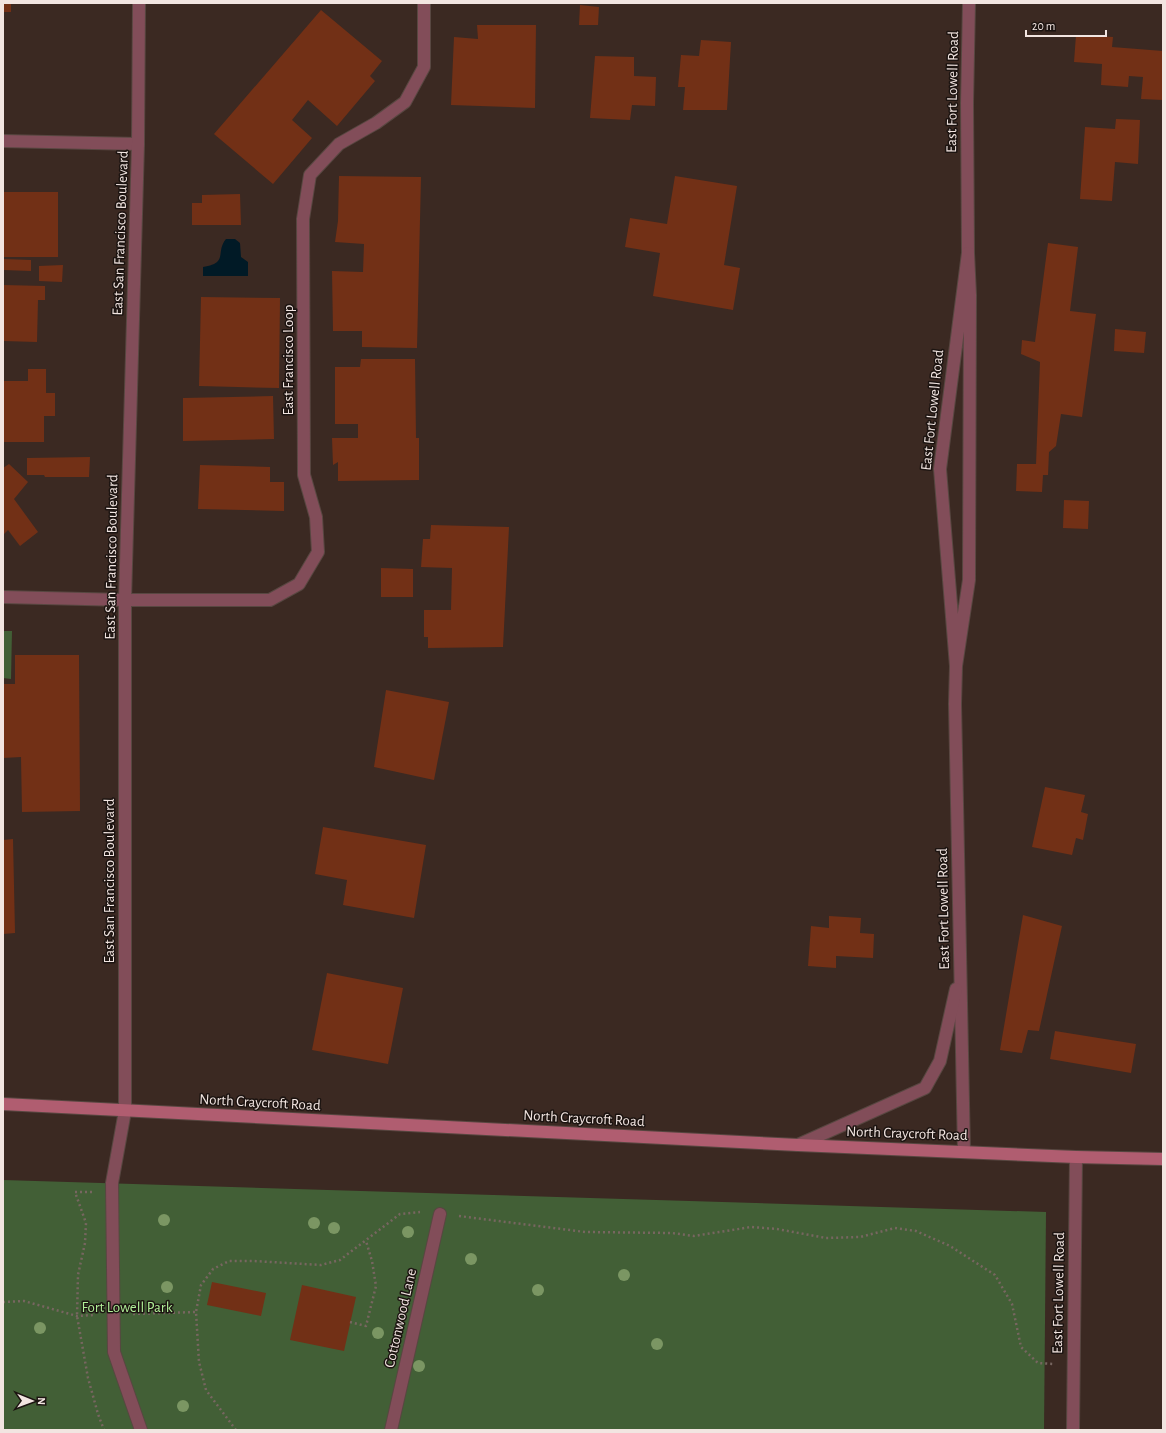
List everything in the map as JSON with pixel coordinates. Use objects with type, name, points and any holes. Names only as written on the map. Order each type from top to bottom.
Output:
[{"type":"main road","name":"North Craycroft Road","points":[[3,1104],[798,1145],[1076,1157],[1163,1159]]},
{"type":"street","name":"East San Francisco Boulevard","points":[[139,3],[138,144],[125,600],[125,1111],[112,1184],[112,1193],[114,1352],[141,1430]]},
{"type":"street","name":"East Francisco Loop","points":[[3,597],[125,600],[270,600],[299,584],[318,552],[316,517],[304,475],[303,219],[310,175],[339,144],[376,123],[405,102],[424,67],[424,3]]},
{"type":"street","name":"East Fort Lowell Road","points":[[956,666],[968,580],[970,295],[968,253],[969,3]]},
{"type":"street","points":[[3,141],[138,144]]},
{"type":"street","name":"East Fort Lowell Road","points":[[964,1152],[955,704],[956,666],[940,469],[968,253]]},
{"type":"street","points":[[798,1145],[925,1088],[940,1061],[960,971]]},
{"type":"street","name":"East Fort Lowell Road","points":[[1073,1430],[1076,1157]]},
{"type":"street","name":"Cottonwood Lane","points":[[391,1430],[440,1214]]},
{"type":"path","points":[[104,1430],[88,1378],[77,1316],[78,1275],[85,1243],[86,1223],[75,1192],[112,1193]]},
{"type":"path","points":[[236,1430],[206,1390],[199,1362],[196,1312],[201,1285],[213,1268],[229,1261],[321,1265],[340,1260],[400,1214],[417,1211],[585,1232],[672,1233],[694,1236],[751,1227],[777,1229],[826,1238],[860,1237],[895,1228],[916,1231],[950,1246],[995,1275],[1012,1304],[1021,1347],[1038,1363],[1073,1364]]},
{"type":"path","points":[[350,1322],[366,1326],[376,1286],[372,1262],[366,1241]]},
{"type":"green space","points":[[3,631],[12,631],[11,679],[3,678]]},
{"type":"green space","name":"Fort Lowell Park","points":[[3,1180],[1046,1212],[1044,1430],[3,1430]]},
{"type":"water","points":[[226,239],[235,239],[240,243],[241,257],[248,262],[248,276],[203,276],[203,267],[216,263],[219,260],[221,248]]},
{"type":"building","points":[[3,3],[11,3],[11,12],[3,12]]},
{"type":"building","points":[[580,5],[599,7],[598,25],[579,25]]},
{"type":"building","points":[[321,10],[382,61],[370,76],[375,81],[337,126],[308,100],[292,120],[312,138],[273,184],[214,134]]},
{"type":"building","points":[[477,25],[536,25],[535,108],[451,105],[454,37],[478,39]]},
{"type":"building","points":[[1076,35],[1113,37],[1112,47],[1163,51],[1163,100],[1141,99],[1143,77],[1129,76],[1128,87],[1101,85],[1102,64],[1074,62]]},
{"type":"building","points":[[701,40],[731,42],[727,110],[683,110],[685,87],[678,87],[681,55],[699,56]]},
{"type":"building","points":[[595,56],[634,57],[634,76],[656,77],[655,106],[632,105],[630,120],[590,118]]},
{"type":"building","points":[[1116,119],[1140,120],[1138,164],[1115,162],[1112,201],[1080,199],[1085,127],[1115,129]]},
{"type":"building","points":[[339,176],[421,177],[417,348],[362,347],[362,331],[333,331],[332,271],[363,272],[364,244],[335,242],[338,221]]},
{"type":"building","points":[[675,176],[737,186],[724,265],[740,268],[733,310],[653,296],[660,253],[625,247],[630,218],[667,224]]},
{"type":"building","points":[[3,192],[58,192],[58,257],[3,257]]},
{"type":"building","points":[[240,194],[241,225],[192,225],[192,203],[202,203],[202,195]]},
{"type":"building","points":[[1048,243],[1078,247],[1070,311],[1096,314],[1082,417],[1061,414],[1056,446],[1049,452],[1048,475],[1043,475],[1042,492],[1016,491],[1017,464],[1036,464],[1040,362],[1021,354],[1022,340],[1035,342]]},
{"type":"building","points":[[3,259],[31,260],[31,271],[3,270]]},
{"type":"building","points":[[63,265],[62,282],[39,281],[39,266]]},
{"type":"building","points":[[3,285],[45,286],[45,300],[38,300],[37,342],[3,341]]},
{"type":"building","points":[[201,297],[280,298],[279,388],[199,386]]},
{"type":"building","points":[[1115,329],[1146,332],[1144,353],[1114,351]]},
{"type":"building","points":[[361,359],[415,359],[416,438],[419,438],[419,480],[338,481],[338,462],[333,465],[332,438],[358,438],[358,424],[335,424],[335,367],[360,367]]},
{"type":"building","points":[[28,369],[46,369],[46,393],[55,393],[55,416],[44,416],[44,442],[3,442],[3,381],[28,381]]},
{"type":"building","points":[[273,396],[274,439],[183,441],[183,398]]},
{"type":"building","points":[[90,457],[89,477],[45,477],[44,475],[27,475],[27,458]]},
{"type":"building","points":[[9,464],[28,482],[14,499],[38,532],[20,546],[8,530],[3,535],[3,468]]},
{"type":"building","points":[[200,465],[270,467],[270,482],[284,482],[284,511],[198,509]]},
{"type":"building","points":[[1064,500],[1089,501],[1088,529],[1063,528]]},
{"type":"building","points":[[431,525],[509,527],[503,647],[428,648],[428,637],[424,637],[424,610],[451,610],[452,568],[421,567],[423,539],[430,539]]},
{"type":"building","points":[[381,568],[413,569],[413,597],[381,597]]},
{"type":"building","points":[[15,655],[79,655],[80,811],[22,812],[21,757],[3,758],[3,684],[15,684]]},
{"type":"building","points":[[386,690],[449,702],[434,780],[374,767]]},
{"type":"building","points":[[1045,787],[1085,795],[1081,812],[1088,814],[1083,840],[1076,838],[1072,855],[1032,847]]},
{"type":"building","points":[[323,827],[426,845],[414,918],[343,905],[347,880],[315,874]]},
{"type":"building","points":[[13,839],[15,933],[3,934],[3,840]]},
{"type":"building","points":[[1023,915],[1062,926],[1039,1031],[1028,1030],[1022,1053],[1000,1050]]},
{"type":"building","points":[[829,916],[861,918],[860,933],[874,934],[873,958],[836,956],[836,968],[808,966],[811,926],[829,928]]},
{"type":"building","points":[[327,973],[403,988],[388,1064],[312,1050]]},
{"type":"building","points":[[1055,1031],[1136,1044],[1131,1073],[1050,1059]]},
{"type":"building","points":[[212,1282],[266,1293],[261,1316],[207,1305]]},
{"type":"building","points":[[302,1285],[356,1297],[344,1351],[290,1340]]}]
